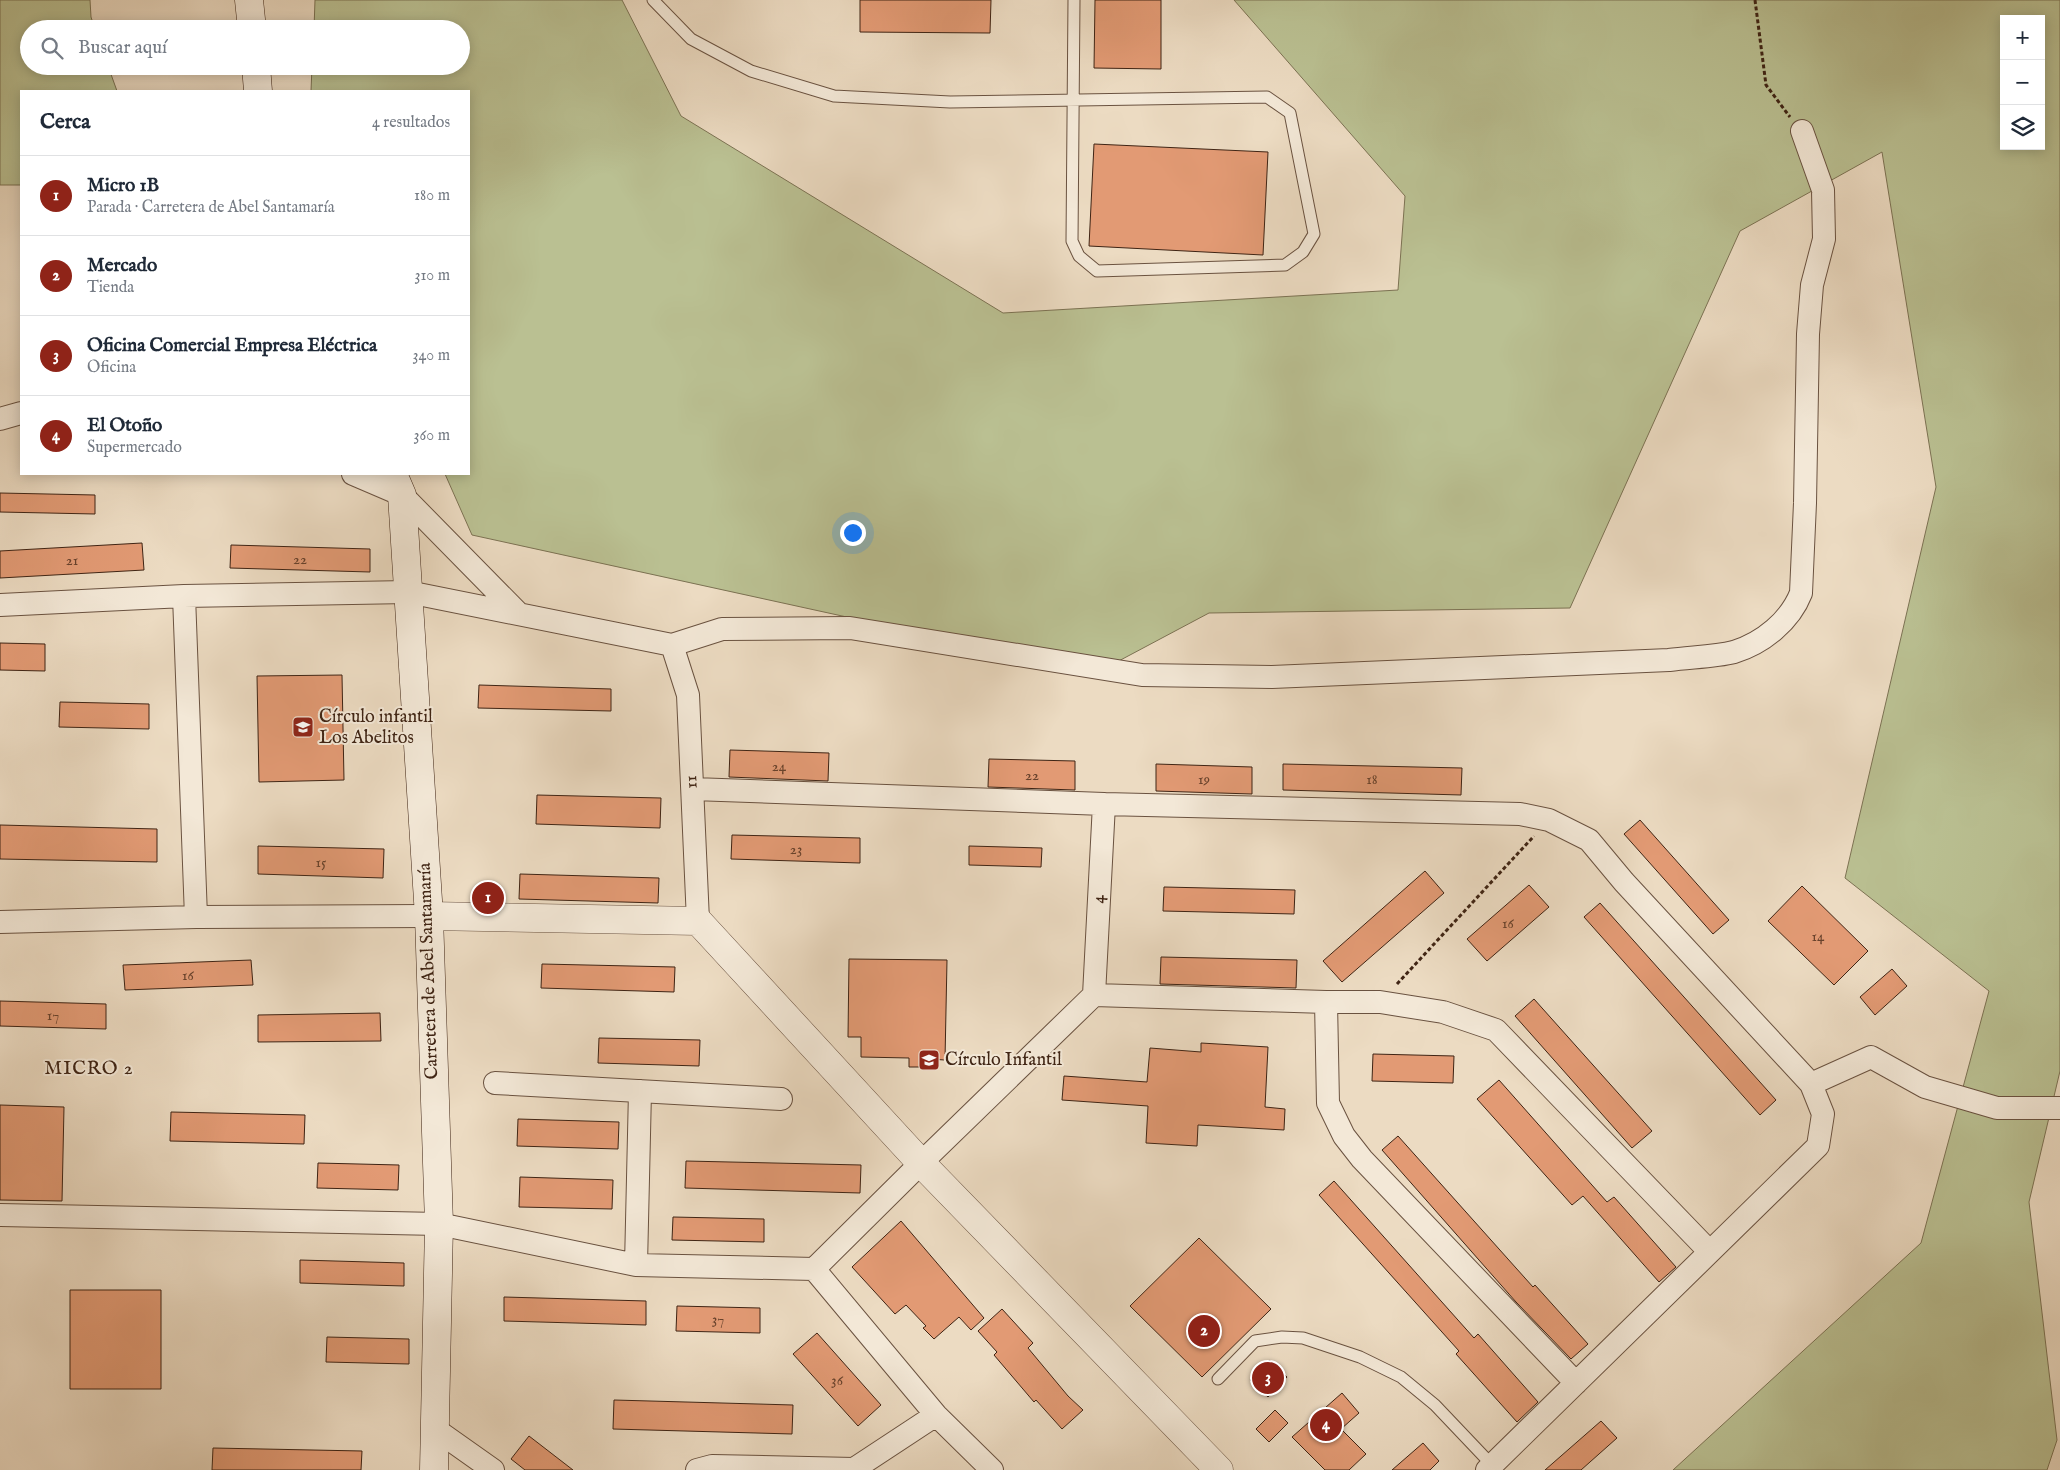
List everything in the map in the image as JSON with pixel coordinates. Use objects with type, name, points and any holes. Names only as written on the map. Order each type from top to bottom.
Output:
[{"type":"main road","points":[[249,0],[251,20]]},
{"type":"main road","points":[[257,75],[258,90]]},
{"type":"main road","name":"Carretera de Abel Santamaría","points":[[397,485],[408,592],[429,916],[439,1224],[434,1470]]},
{"type":"main road","points":[[429,916],[698,921],[920,1163],[1218,1470]]},
{"type":"street","points":[[0,605],[184,596],[408,592],[672,645],[722,629],[850,628],[1142,675],[1272,676],[1669,660],[1733,652],[1751,645],[1769,634],[1796,606],[1801,593],[1805,503],[1808,334],[1812,285],[1824,239],[1823,190],[1802,131]]},
{"type":"street","points":[[0,419],[20,413]]},
{"type":"street","points":[[357,475],[397,485],[519,614]]},
{"type":"street","points":[[184,596],[196,917]]},
{"type":"street","name":"11","points":[[672,645],[688,695],[698,921]]},
{"type":"street","points":[[693,789],[1104,804],[1520,814],[1549,820],[1589,840],[1624,882],[1811,1084],[1823,1114],[1818,1146],[1489,1467]]},
{"type":"street","name":"4","points":[[1094,995],[1104,804]]},
{"type":"street","points":[[0,922],[196,917],[429,916]]},
{"type":"street","points":[[0,1217],[439,1224],[636,1265],[814,1269],[920,1163],[1094,995],[1380,1002],[1443,1012],[1496,1030],[1710,1252]]},
{"type":"street","points":[[1326,1002],[1328,1103],[1344,1136],[1362,1159],[1576,1383]]},
{"type":"street","points":[[1811,1084],[1871,1057],[1924,1087],[1997,1108],[2060,1108]]},
{"type":"street","points":[[495,1084],[781,1099]]},
{"type":"street","points":[[636,1265],[640,1091]]},
{"type":"street","points":[[814,1269],[936,1415],[992,1470]]},
{"type":"street","points":[[697,1470],[712,1466],[854,1469],[936,1415]]},
{"type":"street","points":[[435,1429],[493,1470]]},
{"type":"lane","points":[[653,0],[691,39],[751,71],[834,96],[950,102],[1073,100],[1267,98],[1290,113],[1314,234],[1303,252],[1285,265],[1097,271],[1079,256],[1072,241],[1073,100],[1074,0]]},
{"type":"lane","points":[[1218,1379],[1255,1341],[1282,1337],[1303,1338],[1360,1358],[1401,1377],[1436,1405],[1489,1467]]},
{"type":"path","points":[[1755,0],[1766,85],[1802,131]]},
{"type":"path","points":[[1380,1002],[1549,820]]},
{"type":"green space","points":[[0,0],[90,0],[92,20],[20,20],[20,75],[111,75],[117,90],[20,90],[20,185],[0,185]]},
{"type":"green space","points":[[315,0],[622,0],[681,116],[1003,313],[1398,290],[1405,196],[1234,0],[2060,0],[2060,1071],[2029,1202],[2057,1440],[2047,1470],[1673,1470],[1921,1243],[1989,991],[1845,878],[1936,487],[1882,152],[1740,231],[1570,608],[1209,613],[1098,672],[472,535],[445,475],[470,475],[470,90],[311,90],[312,75],[470,75],[470,20],[314,20]]},
{"type":"building","points":[[860,0],[991,0],[990,33],[860,32]]},
{"type":"building","points":[[1095,0],[1161,0],[1161,69],[1094,68]]},
{"type":"building","points":[[1094,144],[1268,152],[1263,255],[1089,246]]},
{"type":"building","points":[[0,493],[95,495],[95,514],[0,512]]},
{"type":"building","points":[[142,543],[144,570],[0,578],[0,551]]},
{"type":"building","points":[[231,545],[370,549],[370,572],[230,568]]},
{"type":"building","points":[[0,643],[45,644],[45,671],[0,670]]},
{"type":"building","points":[[342,675],[344,780],[259,782],[257,676]]},
{"type":"building","points":[[479,685],[611,689],[611,711],[478,708]]},
{"type":"building","points":[[60,702],[149,704],[149,729],[59,727]]},
{"type":"building","points":[[730,750],[829,753],[828,781],[729,777]]},
{"type":"building","points":[[989,759],[1075,761],[1075,790],[988,787]]},
{"type":"building","points":[[1156,764],[1252,767],[1252,794],[1156,791]]},
{"type":"building","points":[[1283,764],[1462,768],[1461,795],[1283,790]]},
{"type":"building","points":[[537,795],[661,798],[660,828],[536,824]]},
{"type":"building","points":[[1640,820],[1729,920],[1713,934],[1624,834]]},
{"type":"building","points":[[0,825],[157,829],[157,862],[0,859]]},
{"type":"building","points":[[732,835],[860,838],[860,863],[731,859]]},
{"type":"building","points":[[258,846],[384,849],[383,878],[258,874]]},
{"type":"building","points":[[969,846],[1042,848],[1041,867],[969,865]]},
{"type":"building","points":[[1425,871],[1444,893],[1342,982],[1323,961]]},
{"type":"building","points":[[520,874],[659,878],[658,903],[519,899]]},
{"type":"building","points":[[1529,885],[1549,907],[1487,961],[1467,939]]},
{"type":"building","points":[[1802,886],[1868,951],[1834,985],[1768,921]]},
{"type":"building","points":[[1164,887],[1295,890],[1294,914],[1163,911]]},
{"type":"building","points":[[1600,903],[1776,1100],[1760,1115],[1584,917]]},
{"type":"building","points":[[1161,957],[1297,960],[1296,988],[1160,984]]},
{"type":"building","points":[[849,959],[947,960],[945,1060],[928,1059],[928,1067],[909,1067],[909,1058],[861,1057],[861,1037],[848,1037]]},
{"type":"building","points":[[251,960],[253,985],[125,990],[123,965]]},
{"type":"building","points":[[542,964],[675,967],[674,992],[541,988]]},
{"type":"building","points":[[1892,969],[1907,986],[1875,1015],[1860,997]]},
{"type":"building","points":[[1534,999],[1652,1131],[1632,1148],[1515,1016]]},
{"type":"building","points":[[0,1001],[106,1004],[106,1029],[0,1026]]},
{"type":"building","points":[[380,1013],[381,1041],[258,1042],[258,1015]]},
{"type":"building","points":[[599,1038],[700,1040],[699,1066],[598,1063]]},
{"type":"building","points":[[1201,1043],[1268,1047],[1265,1107],[1285,1109],[1284,1130],[1198,1125],[1197,1146],[1146,1143],[1148,1106],[1062,1100],[1064,1076],[1147,1082],[1150,1048],[1201,1052]]},
{"type":"building","points":[[1373,1054],[1454,1056],[1453,1083],[1372,1081]]},
{"type":"building","points":[[1499,1080],[1607,1202],[1614,1197],[1676,1267],[1659,1282],[1583,1196],[1572,1205],[1477,1099]]},
{"type":"building","points":[[0,1105],[64,1107],[62,1201],[0,1200]]},
{"type":"building","points":[[171,1112],[305,1115],[304,1144],[170,1141]]},
{"type":"building","points":[[518,1119],[619,1122],[618,1149],[517,1146]]},
{"type":"building","points":[[1398,1136],[1533,1287],[1535,1285],[1588,1344],[1571,1359],[1516,1302],[1382,1150]]},
{"type":"building","points":[[686,1161],[861,1165],[860,1193],[685,1188]]},
{"type":"building","points":[[318,1163],[399,1165],[398,1190],[317,1188]]},
{"type":"building","points":[[520,1177],[613,1180],[612,1209],[519,1207]]},
{"type":"building","points":[[1334,1181],[1474,1338],[1478,1334],[1538,1402],[1517,1422],[1456,1354],[1459,1351],[1319,1195]]},
{"type":"building","points":[[673,1217],[764,1219],[764,1242],[672,1240]]},
{"type":"building","points":[[901,1221],[984,1318],[971,1330],[959,1317],[934,1339],[923,1328],[926,1326],[906,1305],[895,1314],[852,1267]]},
{"type":"building","points":[[1199,1238],[1271,1309],[1202,1377],[1130,1306]]},
{"type":"building","points":[[300,1260],[404,1263],[404,1286],[300,1283]]},
{"type":"building","points":[[70,1290],[161,1290],[161,1389],[70,1389]]},
{"type":"building","points":[[504,1297],[646,1301],[646,1325],[504,1321]]},
{"type":"building","points":[[677,1306],[760,1308],[760,1333],[676,1331]]},
{"type":"building","points":[[1002,1309],[1033,1343],[1028,1348],[1068,1396],[1083,1410],[1062,1429],[1036,1400],[1034,1402],[994,1355],[997,1352],[978,1331]]},
{"type":"building","points":[[817,1333],[881,1405],[858,1426],[793,1354]]},
{"type":"building","points":[[327,1337],[409,1339],[409,1364],[326,1362]]},
{"type":"building","points":[[1269,1360],[1287,1377],[1268,1397],[1250,1380]]},
{"type":"building","points":[[1342,1393],[1359,1413],[1341,1429],[1366,1454],[1349,1470],[1325,1470],[1292,1437]]},
{"type":"building","points":[[614,1400],[793,1405],[792,1434],[613,1429]]},
{"type":"building","points":[[1275,1410],[1288,1423],[1269,1442],[1256,1429]]},
{"type":"building","points":[[1601,1421],[1617,1438],[1581,1470],[1545,1470]]},
{"type":"building","points":[[529,1436],[573,1470],[525,1470],[511,1459]]},
{"type":"building","points":[[1423,1443],[1439,1461],[1430,1470],[1392,1470]]},
{"type":"building","points":[[213,1448],[362,1451],[361,1470],[212,1470]]},
{"type":"place","name":"Círculo infantil Los Abelitos","points":[[303,727]]},
{"type":"place","name":"Micro 1B","points":[[488,898]]},
{"type":"place","name":"Círculo Infantil","points":[[929,1060]]},
{"type":"place","name":"Mercado","points":[[1204,1331]]},
{"type":"place","name":"Oficina Comercial Empresa Eléctrica","points":[[1268,1378]]},
{"type":"place","name":"El Otoño","points":[[1326,1425]]},
{"type":"district","name":"MICRO 2","points":[[89,1069]]}]
